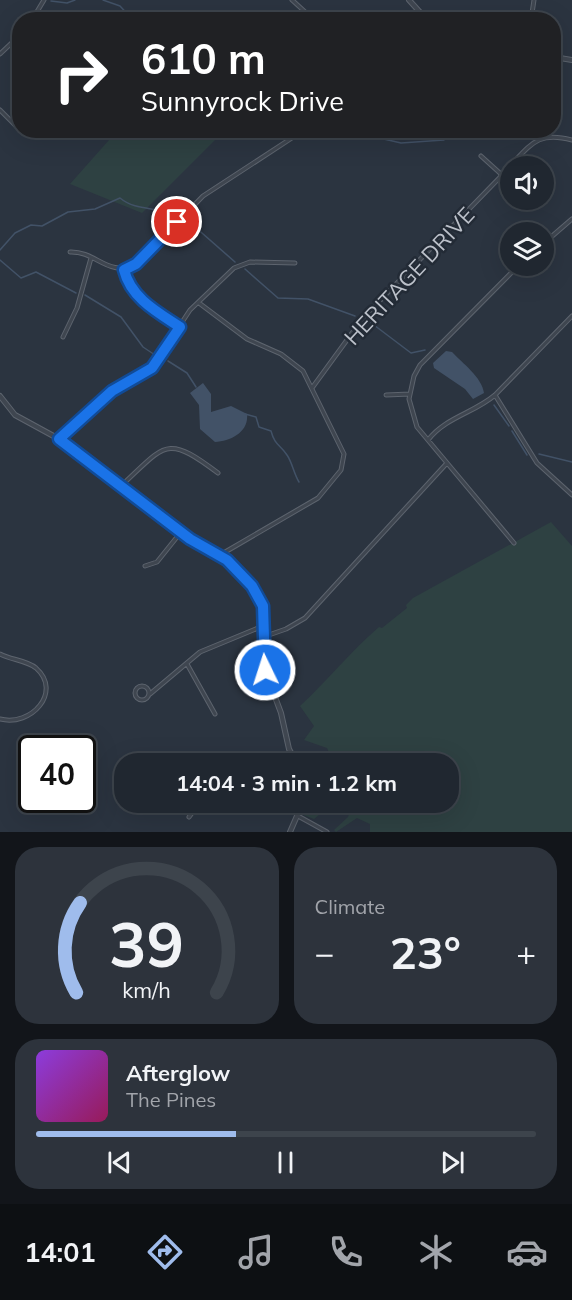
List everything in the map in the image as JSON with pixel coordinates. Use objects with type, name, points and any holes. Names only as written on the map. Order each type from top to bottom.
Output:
[{"type":"street","points":[[292,0],[305,12]]},
{"type":"street","points":[[409,0],[420,12]]},
{"type":"street","points":[[0,54],[12,42]]},
{"type":"street","points":[[0,110],[12,122]]},
{"type":"street","points":[[70,252],[78,252],[108,266],[124,270],[136,264],[203,196],[292,138]]},
{"type":"street","name":"HERITAGE DRIVE","points":[[521,156],[542,138]]},
{"type":"street","points":[[481,156],[500,174]]},
{"type":"street","name":"HERITAGE DRIVE","points":[[312,388],[363,318],[500,178]]},
{"type":"street","points":[[554,235],[572,219]]},
{"type":"street","points":[[63,337],[76,308],[91,258]]},
{"type":"street","points":[[59,439],[112,391],[152,368],[190,310],[234,268],[242,264],[295,263]]},
{"type":"street","points":[[124,270],[127,282],[135,294],[180,327]]},
{"type":"street","points":[[508,276],[420,365],[414,376],[410,394],[413,418],[428,440],[514,543]]},
{"type":"street","points":[[199,303],[247,339],[294,363],[303,371],[342,446],[345,458],[341,470],[318,498],[220,555]]},
{"type":"street","points":[[428,440],[456,415],[481,405],[495,395],[572,316]]},
{"type":"street","points":[[386,395],[410,394]]},
{"type":"street","points":[[495,395],[537,464],[572,495]]},
{"type":"street","points":[[1,399],[15,415],[26,423],[59,439],[181,532],[220,555],[258,594],[263,606],[265,670],[277,702],[291,753]]},
{"type":"street","points":[[122,485],[152,457],[164,449],[175,446],[189,452],[218,473]]},
{"type":"street","points":[[263,637],[286,629],[305,618],[447,463]]},
{"type":"street","points":[[144,566],[157,562],[181,532]]},
{"type":"street","points":[[150,694],[143,686],[135,692],[141,699],[150,694],[207,649],[263,626]]},
{"type":"street","points":[[0,654],[34,667],[45,684],[44,697],[38,709],[19,721],[0,719]]},
{"type":"street","points":[[187,664],[215,714]]},
{"type":"street","points":[[189,817],[192,813]]},
{"type":"street","points":[[290,832],[299,813]]},
{"type":"street","points":[[298,816],[327,832]]},
{"type":"shaded area","points":[[111,138],[217,138],[142,213],[70,184]]},
{"type":"shaded area","points":[[551,522],[572,546],[572,832],[370,832],[370,824],[357,818],[336,832],[334,830],[349,813],[459,813],[459,753],[329,753],[327,748],[304,740],[314,726],[300,706],[369,636],[407,608],[406,605],[413,598]]},
{"type":"shaded area","points":[[301,813],[321,813],[314,819]]},
{"type":"water","points":[[446,351],[452,352],[471,371],[480,381],[484,393],[473,399],[465,389],[434,368],[433,363]]},
{"type":"water","points":[[203,383],[211,394],[211,412],[231,406],[247,414],[245,426],[238,434],[227,440],[215,442],[200,429],[199,405],[190,393]]},
{"type":"waterway","points":[[51,1],[67,3],[75,0]]},
{"type":"waterway","points":[[103,0],[120,6],[126,12]]},
{"type":"waterway","points":[[379,138],[401,143],[444,140],[445,138]]},
{"type":"waterway","points":[[0,250],[15,233],[31,225],[42,226],[68,212],[95,209],[120,198],[135,206],[165,212],[177,218]]},
{"type":"waterway","points":[[184,222],[194,226],[235,262]]},
{"type":"waterway","points":[[0,260],[21,278],[36,272],[76,293]]},
{"type":"waterway","points":[[245,269],[278,298],[308,299],[355,316]]},
{"type":"waterway","points":[[85,295],[121,317],[143,347],[155,355]]},
{"type":"waterway","points":[[370,322],[411,353],[425,350]]},
{"type":"waterway","points":[[168,361],[187,373],[196,387]]},
{"type":"waterway","points":[[494,405],[509,426]]},
{"type":"waterway","points":[[245,414],[256,417],[259,427],[271,431],[276,442],[289,458],[299,482]]},
{"type":"waterway","points":[[512,431],[527,455]]},
{"type":"waterway","points":[[539,454],[572,462]]},
{"type":"route","points":[[177,222],[136,264],[124,270],[127,282],[135,294],[180,327],[160,360],[152,368],[105,396],[59,439],[114,478],[190,539],[227,560],[252,586],[263,606],[265,670]]}]
